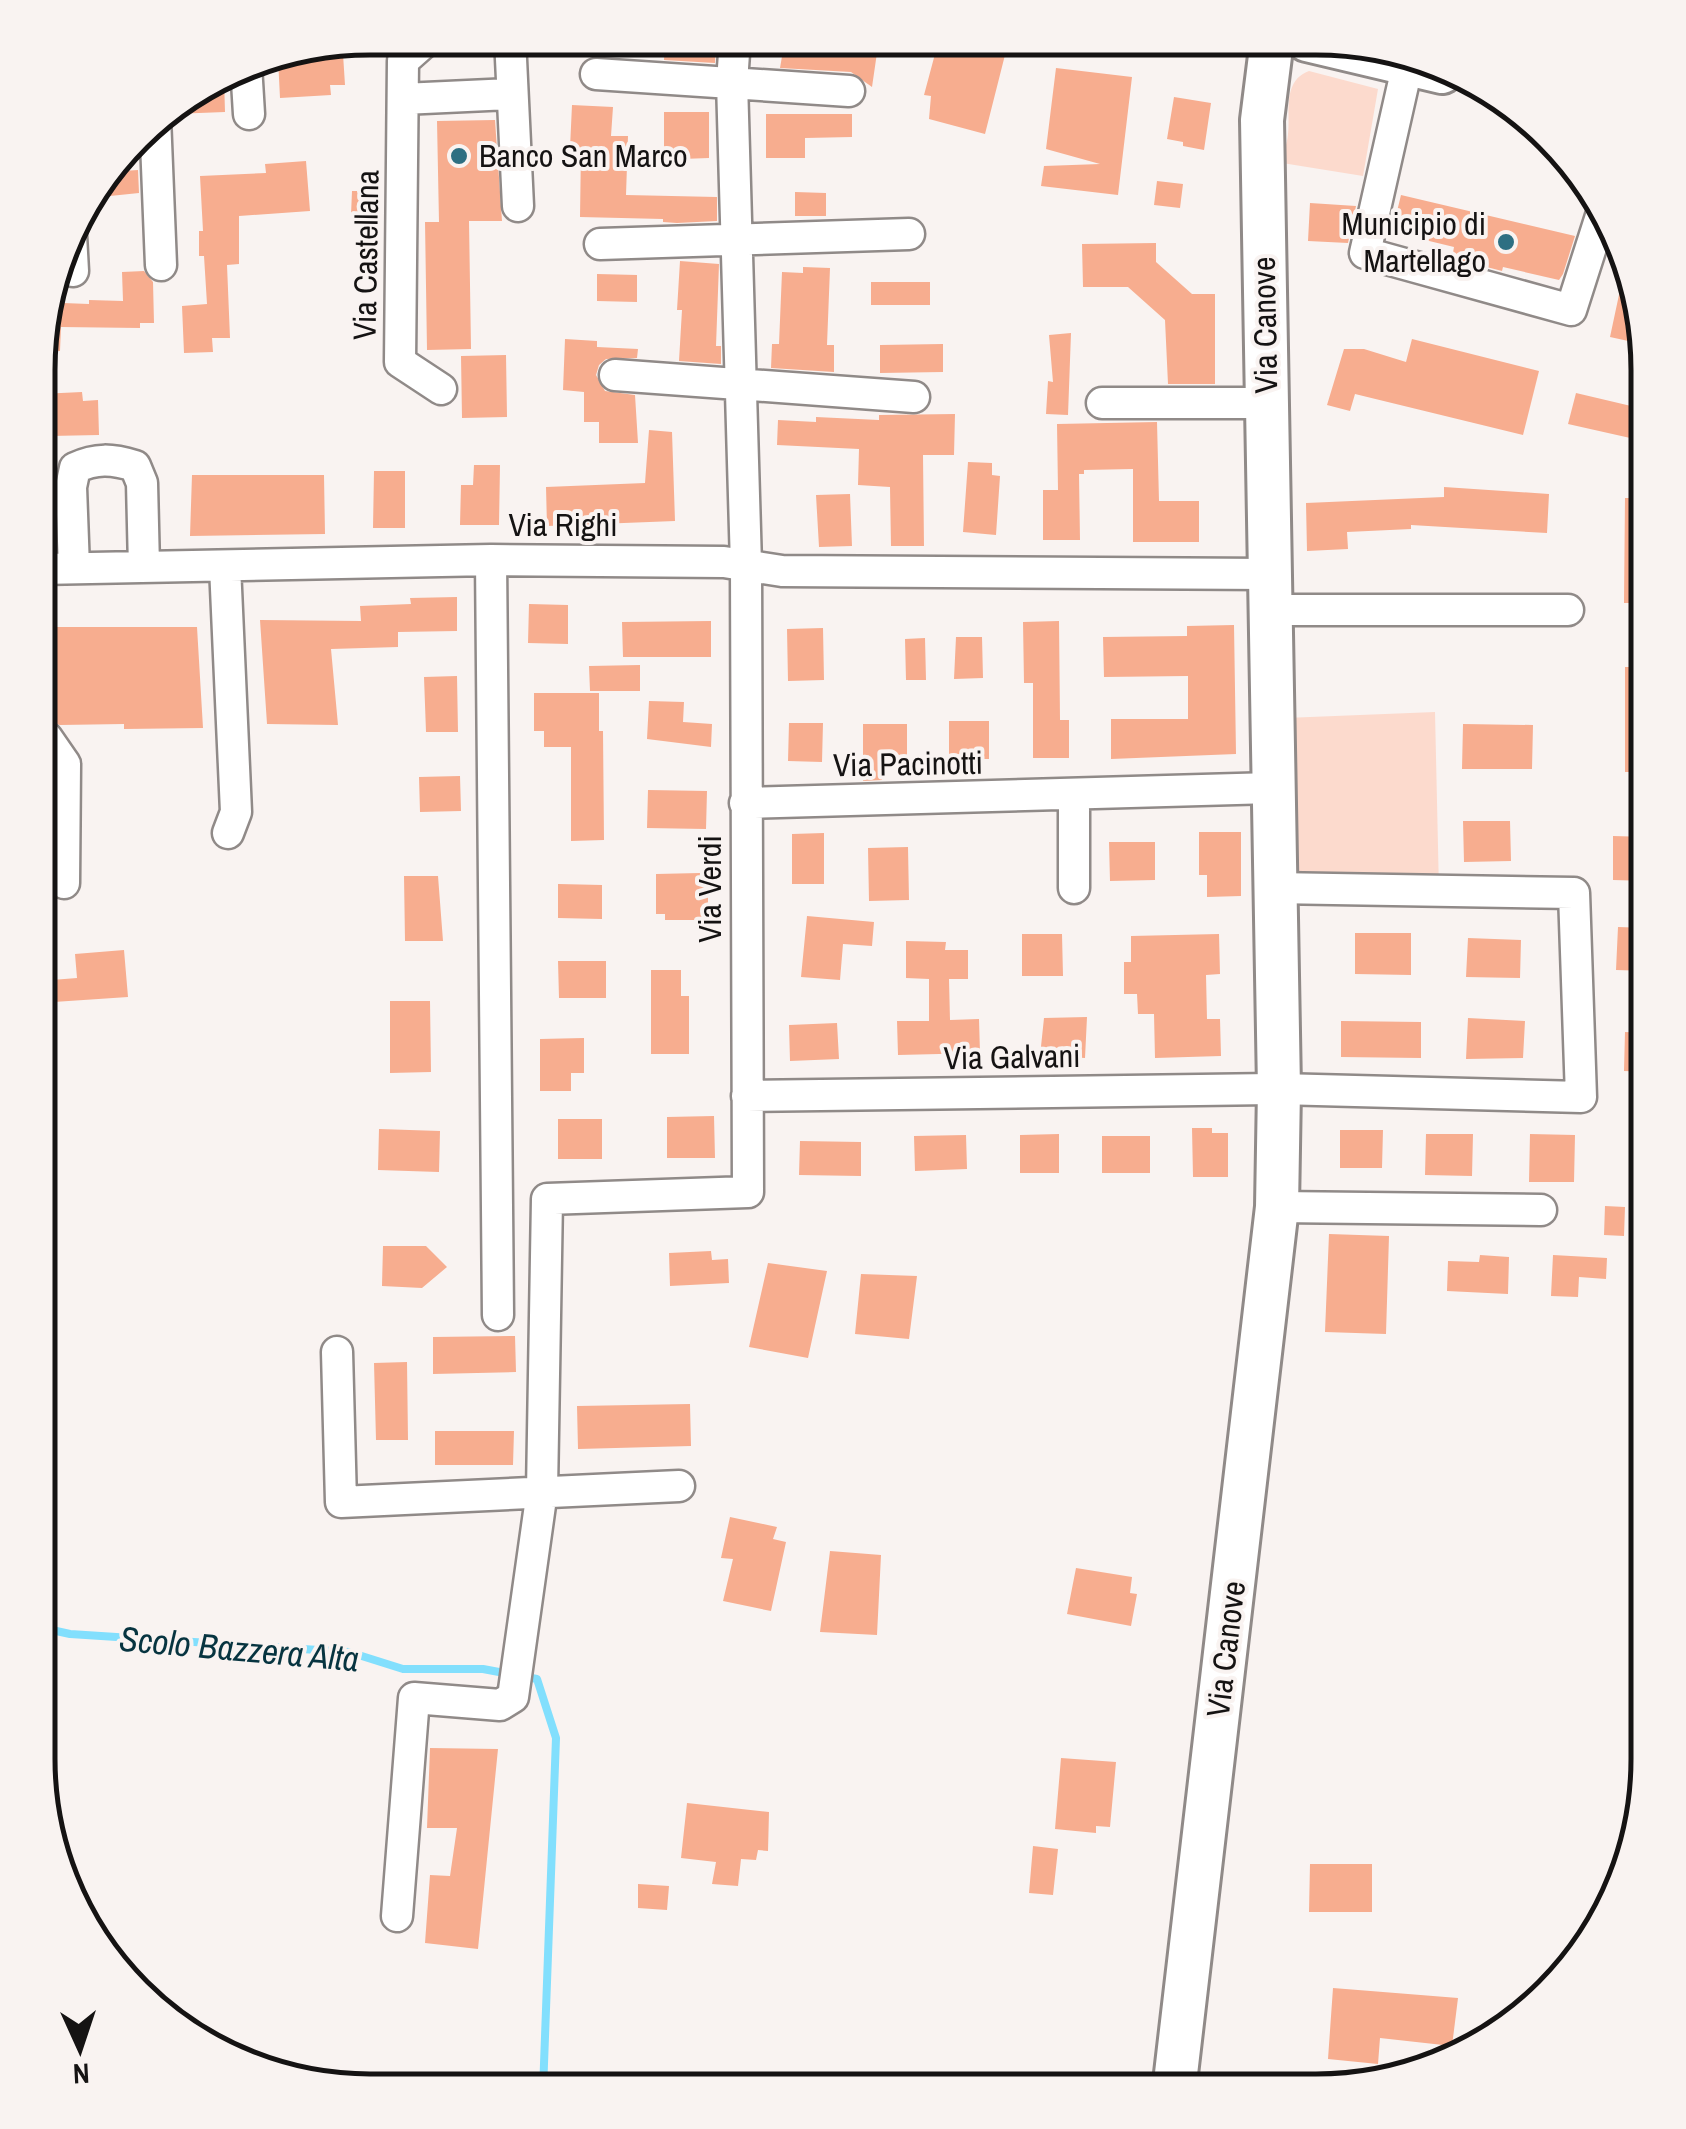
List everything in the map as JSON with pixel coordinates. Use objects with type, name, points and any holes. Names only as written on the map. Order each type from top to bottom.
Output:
[{"type":"street","name":"Via Castellana","points":[[410,55],[403,61],[400,362],[441,389]]},
{"type":"street","points":[[511,55],[518,206]]},
{"type":"street","name":"Via Verdi","points":[[498,1200],[748,1192],[746,566],[734,55]]},
{"type":"street","name":"Via Canove","points":[[1176,2073],[1277,1207],[1279,1088],[1262,120],[1270,55]]},
{"type":"street","points":[[596,74],[850,91]]},
{"type":"street","points":[[1423,74],[1365,253],[1571,310],[1597,229]]},
{"type":"street","points":[[247,81],[248,114]]},
{"type":"street","points":[[403,99],[512,94]]},
{"type":"street","points":[[156,139],[161,265]]},
{"type":"street","points":[[600,244],[909,234]]},
{"type":"street","points":[[615,375],[914,397]]},
{"type":"street","points":[[1102,402],[1266,403]]},
{"type":"street","points":[[74,568],[71,487],[75,468],[91,460],[115,460],[135,466],[142,484],[144,566]]},
{"type":"street","points":[[55,568],[491,560]]},
{"type":"street","name":"Via Righi","points":[[498,1315],[491,560],[724,562],[782,571],[1269,592]]},
{"type":"street","points":[[225,566],[236,812],[228,832]]},
{"type":"street","points":[[1269,592],[1568,610]]},
{"type":"street","points":[[55,750],[65,764],[64,883]]},
{"type":"street","name":"Via Pacinotti","points":[[745,803],[1273,788]]},
{"type":"street","points":[[1074,795],[1074,888]]},
{"type":"street","points":[[1274,888],[1574,893],[1581,1097],[1279,1088]]},
{"type":"street","name":"Via Galvani","points":[[747,1096],[1279,1088]]},
{"type":"street","points":[[397,1916],[414,1698],[500,1705],[514,1697],[542,1491],[548,1199]]},
{"type":"street","points":[[1277,1207],[1541,1210]]},
{"type":"street","points":[[338,1352],[341,1502],[679,1486]]},
{"type":"shaded area","points":[[1309,71],[1378,89],[1363,176],[1276,162],[1288,138],[1293,85]]},
{"type":"shaded area","points":[[1435,712],[1439,891],[1290,889],[1285,718]]},
{"type":"building","points":[[664,55],[715,55],[715,63],[664,60]]},
{"type":"building","points":[[782,55],[877,55],[872,87],[851,72],[780,68]]},
{"type":"building","points":[[935,55],[1005,55],[985,134],[929,119],[931,96],[924,95]]},
{"type":"building","points":[[343,57],[345,85],[330,85],[331,95],[280,98],[279,69]]},
{"type":"building","points":[[1056,68],[1132,77],[1118,195],[1041,186],[1044,166],[1100,164],[1046,149]]},
{"type":"building","points":[[224,91],[225,112],[188,113]]},
{"type":"building","points":[[1174,97],[1211,103],[1204,150],[1167,139]]},
{"type":"building","points":[[572,105],[613,107],[611,136],[628,136],[626,195],[717,197],[717,221],[677,223],[663,219],[580,217],[581,149],[570,148]]},
{"type":"building","points":[[664,112],[709,112],[709,158],[682,159],[682,155],[664,154]]},
{"type":"building","points":[[766,114],[852,114],[852,137],[805,138],[805,158],[766,158]]},
{"type":"building","points":[[495,120],[502,221],[469,221],[471,349],[427,350],[425,222],[439,222],[437,121]]},
{"type":"building","points":[[306,161],[310,211],[239,216],[239,264],[227,265],[230,338],[212,338],[213,352],[184,353],[182,306],[207,304],[204,256],[199,256],[199,231],[203,231],[200,176],[266,173],[265,164]]},
{"type":"building","points":[[138,170],[139,193],[110,196],[110,194],[126,171]]},
{"type":"building","points":[[1157,181],[1183,184],[1180,208],[1154,205]]},
{"type":"building","points":[[352,191],[373,191],[373,215],[351,215]]},
{"type":"building","points":[[795,192],[826,193],[826,216],[795,216]]},
{"type":"building","name":"Municipio di Martellago","points":[[1401,195],[1575,236],[1563,274],[1559,280],[1503,267],[1502,271],[1452,258],[1454,247],[1392,232]]},
{"type":"building","points":[[1310,203],[1356,206],[1348,243],[1308,241]]},
{"type":"building","points":[[1156,243],[1156,262],[1192,294],[1215,294],[1215,384],[1168,384],[1165,320],[1128,287],[1083,287],[1082,244]]},
{"type":"building","points":[[680,261],[719,264],[716,346],[721,346],[721,364],[679,361]]},
{"type":"building","points":[[803,267],[830,268],[827,345],[834,345],[834,372],[771,368],[772,344],[779,344],[782,272],[803,273]]},
{"type":"building","points":[[144,271],[153,282],[154,323],[140,323],[140,328],[61,327],[60,351],[56,351],[63,303],[123,301],[122,272]]},
{"type":"building","points":[[597,274],[637,275],[637,302],[597,301]]},
{"type":"building","points":[[871,282],[930,282],[930,305],[871,305]]},
{"type":"building","points":[[1620,290],[1629,341],[1610,337]]},
{"type":"building","points":[[1071,333],[1068,415],[1046,414],[1048,381],[1053,382],[1049,335]]},
{"type":"building","points":[[565,339],[597,341],[597,347],[638,349],[637,358],[606,359],[596,375],[605,391],[635,395],[638,443],[599,443],[599,422],[584,422],[584,392],[563,390]]},
{"type":"building","points":[[1412,339],[1539,371],[1523,435],[1355,394],[1350,411],[1327,405],[1344,349],[1364,349],[1406,362]]},
{"type":"building","points":[[943,344],[943,372],[880,373],[880,345]]},
{"type":"building","points":[[506,355],[507,417],[462,418],[461,356]]},
{"type":"building","points":[[82,392],[83,401],[98,400],[99,435],[55,436],[55,393]]},
{"type":"building","points":[[1576,393],[1631,406],[1631,438],[1568,424]]},
{"type":"building","points":[[955,414],[954,455],[923,455],[924,546],[891,546],[890,487],[858,485],[859,449],[777,445],[778,420],[879,420],[879,415]]},
{"type":"building","points":[[1157,422],[1159,501],[1199,501],[1199,542],[1133,542],[1133,469],[1084,470],[1084,474],[1079,474],[1080,540],[1043,540],[1043,490],[1058,490],[1057,424]]},
{"type":"building","points":[[649,430],[672,432],[675,521],[547,526],[546,487],[645,483]]},
{"type":"building","points":[[968,462],[992,463],[992,475],[1000,476],[996,535],[963,532]]},
{"type":"building","points":[[474,465],[500,465],[499,525],[460,525],[461,485],[473,485]]},
{"type":"building","points":[[374,471],[405,471],[405,528],[373,528]]},
{"type":"building","points":[[192,475],[324,475],[325,534],[190,536]]},
{"type":"building","points":[[1444,487],[1549,494],[1547,533],[1411,525],[1411,529],[1347,532],[1348,549],[1307,551],[1306,503],[1444,497]]},
{"type":"building","points":[[850,494],[852,546],[819,547],[816,495]]},
{"type":"building","points":[[1625,498],[1631,498],[1631,603],[1624,603]]},
{"type":"building","points":[[457,597],[457,631],[398,632],[398,647],[331,649],[338,725],[267,724],[260,620],[361,621],[360,606],[411,604],[410,598]]},
{"type":"building","points":[[529,604],[568,605],[568,644],[528,643]]},
{"type":"building","points":[[711,621],[711,657],[623,657],[622,622]]},
{"type":"building","points":[[1059,621],[1060,720],[1069,720],[1069,758],[1033,758],[1033,683],[1024,683],[1023,622]]},
{"type":"building","points":[[1234,625],[1236,754],[1111,759],[1111,719],[1188,719],[1188,676],[1104,677],[1103,637],[1187,636],[1187,626]]},
{"type":"building","points":[[55,627],[197,627],[203,728],[55,724]]},
{"type":"building","points":[[823,628],[824,680],[788,681],[787,629]]},
{"type":"building","points":[[956,637],[982,637],[983,678],[954,679]]},
{"type":"building","points":[[925,638],[926,680],[906,680],[905,639]]},
{"type":"building","points":[[640,665],[640,691],[590,691],[589,666]]},
{"type":"building","points":[[1625,667],[1631,667],[1631,772],[1625,772]]},
{"type":"building","points":[[457,676],[458,732],[426,732],[424,677]]},
{"type":"building","points":[[534,693],[599,693],[604,840],[571,841],[571,747],[544,747],[544,731],[534,731]]},
{"type":"building","points":[[649,701],[684,702],[683,722],[712,724],[711,747],[647,739]]},
{"type":"building","points":[[949,721],[989,721],[989,759],[949,759]]},
{"type":"building","points":[[789,723],[823,723],[822,762],[788,761]]},
{"type":"building","points":[[863,724],[907,724],[907,755],[883,756],[882,780],[863,781]]},
{"type":"building","points":[[1463,724],[1533,725],[1532,769],[1462,769]]},
{"type":"building","points":[[460,776],[461,811],[420,812],[419,777]]},
{"type":"building","points":[[648,790],[707,791],[706,829],[647,828]]},
{"type":"building","points":[[1463,821],[1510,821],[1511,861],[1464,862]]},
{"type":"building","points":[[1199,832],[1241,832],[1241,896],[1207,897],[1207,875],[1199,875]]},
{"type":"building","points":[[824,833],[824,884],[792,884],[792,834]]},
{"type":"building","points":[[1613,836],[1631,837],[1631,881],[1613,880]]},
{"type":"building","points":[[1109,842],[1155,842],[1155,880],[1110,881]]},
{"type":"building","points":[[908,847],[909,900],[869,901],[868,848]]},
{"type":"building","points":[[700,873],[699,884],[708,884],[708,920],[665,920],[665,914],[656,914],[656,874]]},
{"type":"building","points":[[404,876],[438,876],[443,941],[405,941]]},
{"type":"building","points":[[558,884],[602,885],[602,919],[558,918]]},
{"type":"building","points":[[807,916],[874,922],[872,946],[843,944],[840,980],[801,977]]},
{"type":"building","points":[[1618,927],[1631,927],[1631,970],[1616,970]]},
{"type":"building","points":[[1355,933],[1411,933],[1411,975],[1355,974]]},
{"type":"building","points":[[1022,934],[1062,934],[1063,976],[1022,976]]},
{"type":"building","points":[[1219,934],[1220,974],[1206,975],[1207,1019],[1220,1019],[1221,1056],[1155,1058],[1154,1014],[1138,1014],[1137,994],[1124,994],[1124,962],[1131,962],[1131,936]]},
{"type":"building","points":[[1468,938],[1521,940],[1520,978],[1466,977]]},
{"type":"building","points":[[906,941],[946,942],[945,950],[968,950],[968,979],[949,979],[950,1020],[979,1019],[980,1053],[898,1055],[897,1021],[929,1021],[929,979],[906,978]]},
{"type":"building","points":[[124,950],[128,997],[55,1002],[55,980],[77,978],[75,954]]},
{"type":"building","points":[[558,961],[606,961],[606,998],[559,998]]},
{"type":"building","points":[[651,970],[681,970],[681,996],[689,996],[689,1054],[651,1054]]},
{"type":"building","points":[[390,1001],[430,1001],[431,1072],[390,1073]]},
{"type":"building","points":[[1087,1017],[1085,1058],[1040,1056],[1044,1018]]},
{"type":"building","points":[[1468,1018],[1525,1021],[1523,1058],[1466,1059]]},
{"type":"building","points":[[1341,1021],[1421,1022],[1421,1058],[1341,1057]]},
{"type":"building","points":[[837,1023],[839,1059],[790,1061],[789,1025]]},
{"type":"building","points":[[1625,1032],[1631,1032],[1631,1071],[1624,1071]]},
{"type":"building","points":[[584,1038],[584,1073],[571,1073],[571,1091],[540,1091],[540,1039]]},
{"type":"building","points":[[714,1116],[715,1158],[667,1158],[667,1117]]},
{"type":"building","points":[[558,1119],[602,1119],[602,1159],[558,1159]]},
{"type":"building","points":[[1192,1128],[1228,1133],[1228,1177],[1193,1177]]},
{"type":"building","points":[[379,1129],[440,1131],[439,1172],[378,1170]]},
{"type":"building","points":[[1340,1130],[1383,1130],[1382,1168],[1340,1168]]},
{"type":"building","points":[[1059,1134],[1059,1173],[1020,1173],[1020,1135]]},
{"type":"building","points":[[1426,1134],[1473,1134],[1472,1176],[1425,1175]]},
{"type":"building","points":[[1530,1134],[1575,1135],[1574,1182],[1529,1182]]},
{"type":"building","points":[[966,1135],[967,1169],[915,1171],[914,1136]]},
{"type":"building","points":[[1102,1136],[1150,1136],[1150,1173],[1102,1173]]},
{"type":"building","points":[[800,1141],[861,1142],[861,1176],[799,1175]]},
{"type":"building","points":[[1605,1206],[1625,1207],[1624,1236],[1604,1235]]},
{"type":"building","points":[[1329,1234],[1389,1236],[1386,1334],[1325,1332]]},
{"type":"building","points":[[383,1246],[426,1246],[447,1267],[422,1288],[382,1286]]},
{"type":"building","points":[[711,1251],[712,1260],[728,1259],[729,1283],[670,1286],[669,1253]]},
{"type":"building","points":[[1480,1255],[1509,1257],[1508,1294],[1447,1291],[1448,1261],[1479,1262]]},
{"type":"building","points":[[1553,1255],[1607,1258],[1606,1279],[1579,1277],[1578,1297],[1551,1296]]},
{"type":"building","points":[[768,1263],[827,1271],[808,1358],[749,1347]]},
{"type":"building","points":[[861,1274],[917,1276],[909,1339],[855,1334]]},
{"type":"building","points":[[515,1336],[516,1372],[433,1374],[433,1337]]},
{"type":"building","points":[[407,1362],[408,1440],[376,1440],[374,1363]]},
{"type":"building","points":[[690,1404],[691,1446],[578,1449],[577,1406]]},
{"type":"building","points":[[435,1431],[514,1431],[513,1465],[435,1465]]},
{"type":"building","points":[[730,1517],[777,1527],[773,1539],[786,1542],[771,1611],[723,1601],[733,1559],[721,1558]]},
{"type":"building","points":[[830,1551],[881,1555],[877,1635],[820,1632]]},
{"type":"building","points":[[1076,1568],[1132,1577],[1130,1593],[1137,1594],[1131,1626],[1067,1614]]},
{"type":"building","points":[[430,1748],[498,1749],[478,1949],[425,1943],[430,1875],[450,1876],[457,1828],[427,1828]]},
{"type":"building","points":[[1061,1758],[1116,1762],[1110,1827],[1096,1826],[1096,1833],[1055,1829]]},
{"type":"building","points":[[687,1803],[769,1812],[768,1851],[758,1850],[756,1860],[741,1859],[738,1886],[712,1884],[716,1862],[681,1858]]},
{"type":"building","points":[[1033,1846],[1058,1849],[1053,1895],[1029,1893]]},
{"type":"building","points":[[1310,1864],[1372,1864],[1372,1912],[1309,1912]]},
{"type":"building","points":[[638,1884],[669,1886],[667,1910],[638,1908]]},
{"type":"building","points":[[1333,1988],[1458,1998],[1453,2042],[1446,2045],[1380,2038],[1378,2064],[1328,2059]]},
{"type":"waterway","name":"Scolo Bazzera Alta","points":[[55,1631],[349,1652],[403,1669],[499,1672]]},
{"type":"waterway","name":"Scolo Bazzera Alta","points":[[526,1677],[537,1679],[556,1738],[544,2073]]},
{"type":"place","name":"Banco San Marco","points":[[459,156]]},
{"type":"place","name":"Municipio di Martellago","points":[[1506,242]]}]
